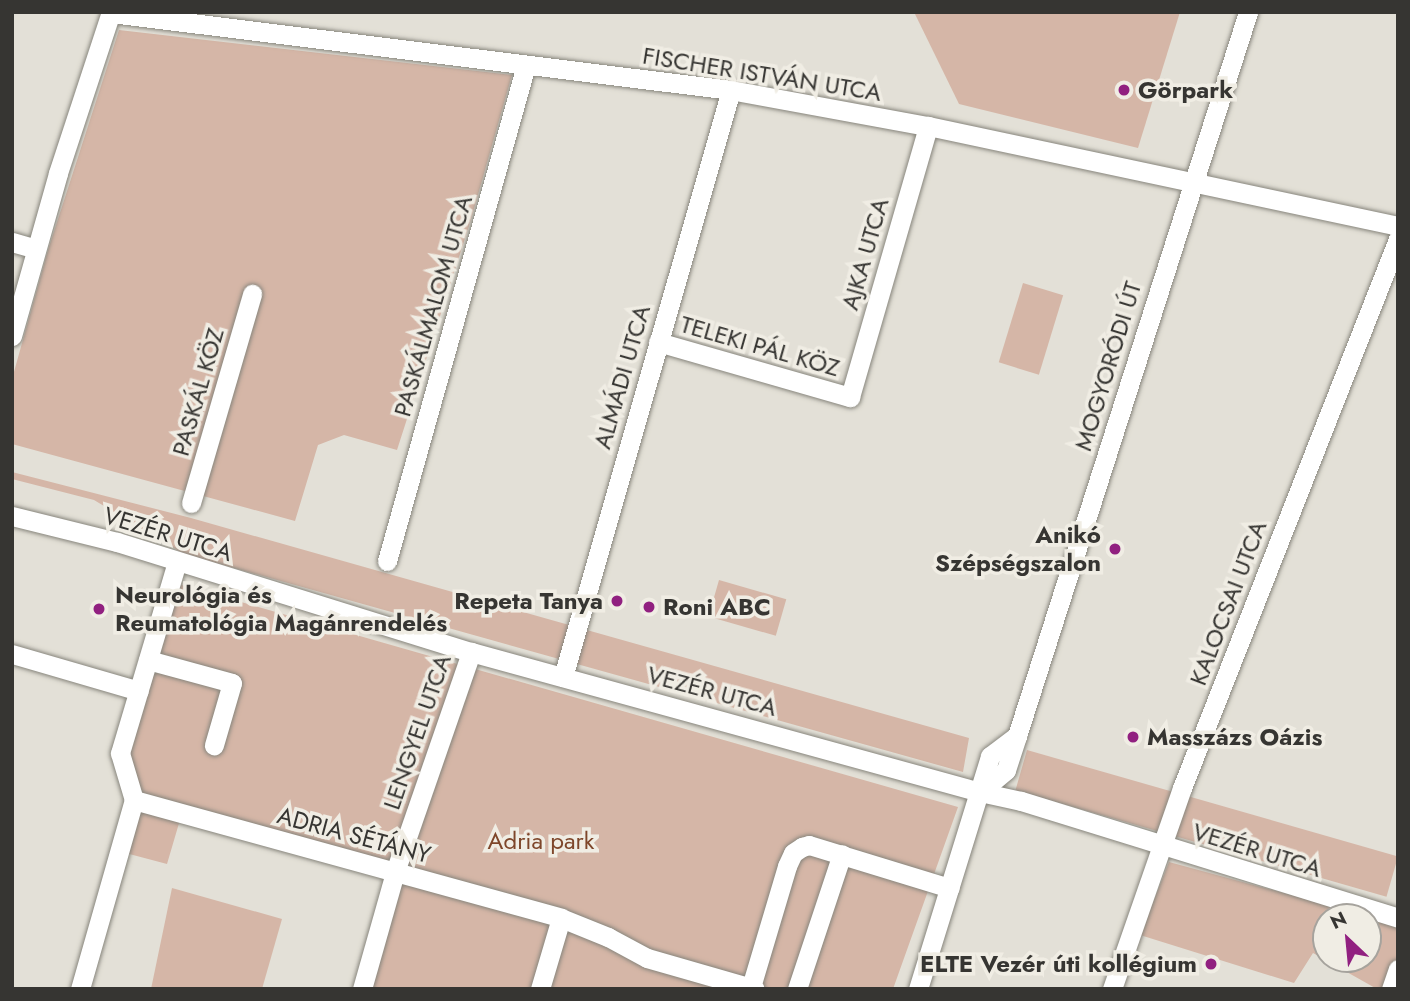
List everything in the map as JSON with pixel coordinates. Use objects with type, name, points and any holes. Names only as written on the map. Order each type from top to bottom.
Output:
[{"type":"street","name":"MOGYORÓDI ÚT","points":[[980,792],[1006,770],[1248,12]]},
{"type":"street","name":"FISCHER ISTVÁN UTCA","points":[[111,13],[730,90],[928,126],[1398,226]]},
{"type":"street","points":[[12,336],[36,248],[111,13]]},
{"type":"street","name":"PASKÁLMALOM UTCA","points":[[387,561],[526,65]]},
{"type":"street","name":"ALMÁDI UTCA","points":[[563,677],[730,90]]},
{"type":"street","name":"AJKA UTCA","points":[[850,397],[928,126]]},
{"type":"street","name":"KALOCSAI UTCA","points":[[1112,989],[1182,788],[1398,239]]},
{"type":"street","points":[[12,242],[36,248]]},
{"type":"street","name":"PASKÁL KÖZ","points":[[191,503],[252,294]]},
{"type":"street","name":"TELEKI PÁL KÖZ","points":[[657,342],[850,397]]},
{"type":"street","name":"VEZÉR UTCA","points":[[15,518],[177,562],[471,652],[1021,801],[1398,918]]},
{"type":"street","points":[[80,989],[134,800],[120,753],[177,562]]},
{"type":"street","name":"LENGYEL UTCA","points":[[362,989],[396,872],[471,652]]},
{"type":"street","points":[[12,654],[139,691]]},
{"type":"street","points":[[148,660],[232,682],[214,745]]},
{"type":"street","points":[[918,989],[980,792]]},
{"type":"street","name":"ADRIA SÉTÁNY","points":[[134,800],[561,918],[608,937],[648,958],[753,988],[793,853],[809,845],[950,888]]},
{"type":"street","points":[[797,989],[842,854]]},
{"type":"street","points":[[540,989],[561,918]]},
{"type":"green space","points":[[914,12],[1180,12],[1138,148],[959,104]]},
{"type":"green space","points":[[119,30],[512,75],[470,223],[397,450],[344,435],[318,445],[295,521],[12,444],[12,379],[48,250]]},
{"type":"green space","points":[[1023,283],[1063,295],[1039,375],[999,362]]},
{"type":"green space","points":[[12,472],[191,518],[969,738],[963,772],[184,554],[94,500],[12,479]]},
{"type":"green space","points":[[719,580],[786,599],[776,636],[709,617]]},
{"type":"green space","name":"Adria park","points":[[171,582],[958,807],[893,989],[362,989],[395,873],[182,813],[167,864],[118,851],[134,800],[120,753]]},
{"type":"green space","points":[[1027,750],[1398,856],[1386,897],[1015,790]]},
{"type":"green space","points":[[1169,862],[1320,903],[1312,903],[1312,955],[1294,983],[1140,935]]},
{"type":"green space","points":[[172,888],[282,919],[262,989],[151,989]]},
{"type":"green space","points":[[1382,920],[1398,924],[1398,989],[1377,989],[1349,973],[1382,973]]},
{"type":"place","name":"Görpark","points":[[1124,90]]},
{"type":"place","name":"Anikó Szépségszalon","points":[[1115,549]]},
{"type":"place","name":"Repeta Tanya","points":[[617,601]]},
{"type":"place","name":"Roni ABC","points":[[649,607]]},
{"type":"place","name":"Neurológia és Reumatológia Magánrendelés","points":[[99,609]]},
{"type":"place","name":"Masszázs Oázis","points":[[1133,737]]},
{"type":"place","name":"ELTE Vezér úti kollégium","points":[[1211,964]]}]
